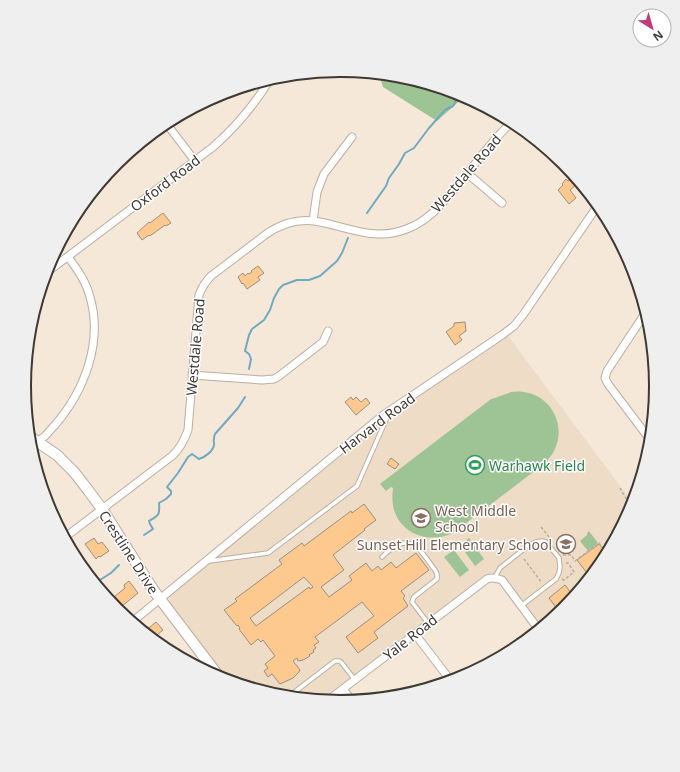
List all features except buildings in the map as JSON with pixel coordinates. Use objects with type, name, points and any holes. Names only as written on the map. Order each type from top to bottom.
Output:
[{"type":"street","name":"Oxford Road","points":[[56,266],[195,161],[229,133],[249,110],[265,87]]},
{"type":"street","name":"Westdale Road","points":[[69,534],[172,456],[181,447],[188,430],[199,295],[205,282],[216,272],[273,230],[290,223],[313,221],[370,233],[386,234],[399,232],[410,228],[434,212],[507,126]]},
{"type":"street","points":[[170,128],[195,161]]},
{"type":"street","points":[[313,221],[317,192],[324,174],[352,136]]},
{"type":"street","points":[[467,173],[502,203]]},
{"type":"street","name":"Harvard Road","points":[[136,618],[390,410],[514,326],[528,309],[594,210]]},
{"type":"street","points":[[36,442],[45,436],[71,404],[84,379],[92,353],[94,317],[90,296],[83,279],[68,257]]},
{"type":"street","points":[[641,319],[607,371],[605,378],[645,433]]},
{"type":"street","points":[[192,375],[262,380],[274,378],[279,376],[323,342],[328,331]]},
{"type":"street","name":"Crestline Drive","points":[[37,445],[57,455],[74,472],[102,509],[160,598],[211,667]]},
{"type":"street","name":"Yale Road","points":[[335,695],[487,579],[491,577],[495,578]]},
{"type":"street","points":[[495,578],[502,580],[535,625]]},
{"type":"street","points":[[415,634],[447,676]]},
{"type":"street","points":[[342,689],[347,695]]},
{"type":"lane","points":[[204,562],[268,553],[357,486],[390,410]]},
{"type":"lane","points":[[495,578],[500,568],[530,545],[536,542],[546,542],[559,558],[559,573],[556,579],[521,606]]},
{"type":"lane","points":[[382,557],[395,547],[408,543],[417,547],[435,570],[437,579],[414,597],[412,602],[428,623]]},
{"type":"lane","points":[[295,691],[335,661],[341,662],[355,680]]},
{"type":"path","points":[[620,488],[627,499]]},
{"type":"path","points":[[541,528],[550,539]]},
{"type":"path","points":[[564,568],[565,559],[563,555],[571,555],[575,561],[599,543],[603,548]]},
{"type":"path","points":[[524,558],[543,584]]},
{"type":"path","points":[[562,579],[564,580],[574,572],[568,563],[565,562]]},
{"type":"shaded area","name":"West Middle School","points":[[508,336],[628,497],[608,541],[597,558],[572,590],[539,622],[504,576],[497,573],[485,575],[328,694],[280,689],[241,679],[219,670],[170,605],[170,596],[392,414]]},
{"type":"green space","points":[[381,80],[400,83],[439,93],[459,101],[437,121],[383,87]]},
{"type":"green space","points":[[511,392],[525,392],[538,396],[548,404],[555,414],[558,426],[558,439],[554,451],[545,463],[453,533],[435,538],[426,537],[418,535],[403,526],[394,510],[392,499],[393,488],[391,487],[386,491],[380,484],[491,399]]},
{"type":"green space","points":[[589,531],[598,543],[588,551],[580,541]]},
{"type":"green space","points":[[469,538],[484,559],[475,566],[460,545]]},
{"type":"green space","points":[[454,550],[469,570],[460,577],[444,557]]},
{"type":"waterway","points":[[367,213],[386,186],[389,178],[405,153],[414,148],[445,110],[453,106],[456,100]]},
{"type":"waterway","points":[[249,369],[251,359],[249,354],[245,351],[249,335],[252,329],[264,320],[279,289],[283,285],[297,280],[309,280],[320,276],[337,261],[348,238]]},
{"type":"waterway","points":[[144,535],[153,529],[149,521],[158,514],[159,503],[171,494],[171,491],[167,487],[188,457],[192,454],[199,459],[211,451],[214,447],[215,434],[238,408],[245,397]]},
{"type":"waterway","points":[[100,580],[111,573],[119,565]]},
{"type":"place","name":"Warhawk Field","points":[[475,465]]},
{"type":"place","name":"West Middle School","points":[[421,518]]},
{"type":"place","name":"Sunset Hill Elementary School","points":[[566,544]]}]
